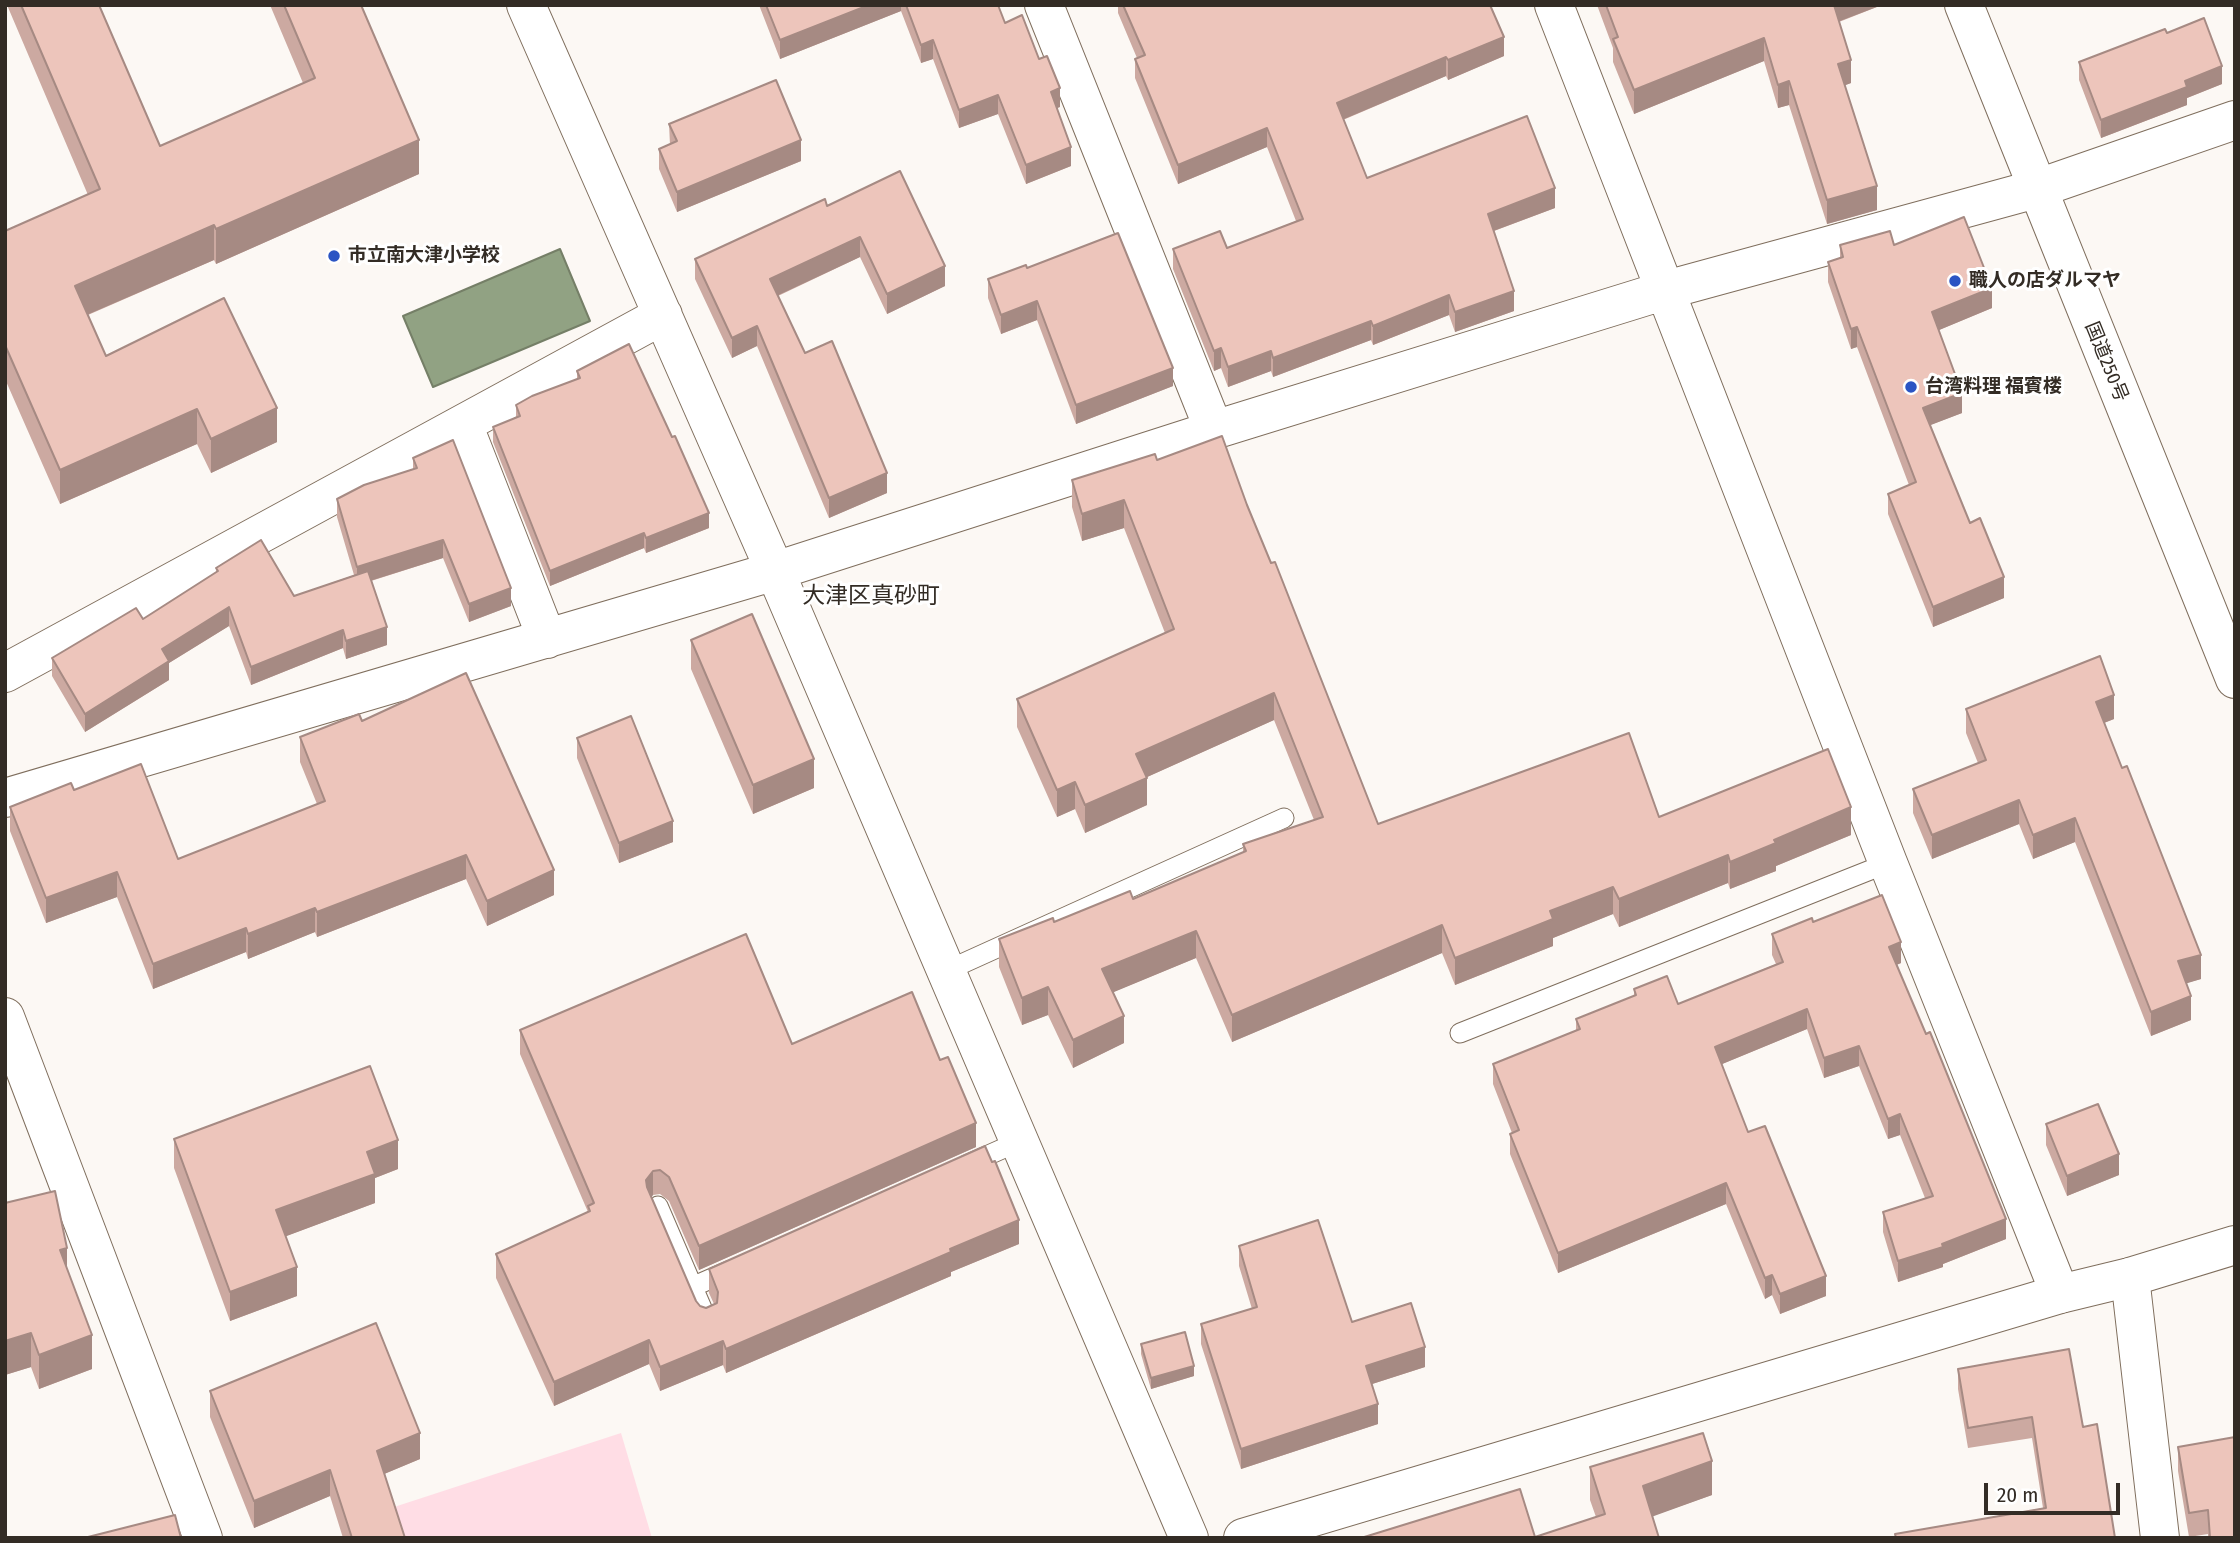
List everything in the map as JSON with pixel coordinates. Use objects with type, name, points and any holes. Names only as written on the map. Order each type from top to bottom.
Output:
[{"type":"main road","points":[[526,5],[775,571],[1189,1538]]},
{"type":"main road","points":[[1044,5],[1214,430]]},
{"type":"main road","points":[[1554,5],[1888,863],[2060,1294]]},
{"type":"main road","name":"国道250号","points":[[1964,5],[2235,679]]},
{"type":"main road","points":[[5,798],[775,571],[1214,430],[1666,290],[2036,189],[2235,120]]},
{"type":"main road","points":[[5,673],[663,315]]},
{"type":"main road","points":[[463,424],[547,639]]},
{"type":"main road","points":[[5,1017],[204,1538]]},
{"type":"main road","points":[[1243,1538],[2060,1294],[2130,1277],[2235,1245]]},
{"type":"main road","points":[[2130,1277],[2160,1538]]},
{"type":"lane","points":[[946,971],[1284,818]]},
{"type":"lane","points":[[1460,1033],[1888,863]]},
{"type":"lane","points":[[944,1175],[1020,1141]]},
{"type":"lane","points":[[658,1206],[707,1320]]},
{"type":"lane","points":[[692,1287],[743,1264]]},
{"type":"shaded area","points":[[560,249],[590,321],[433,387],[403,316]]},
{"type":"shaded area","points":[[621,1433],[652,1538],[397,1538],[388,1509]]},
{"type":"building","points":[[21,5],[99,5],[160,146],[315,78],[284,5],[361,5],[419,140],[216,229],[214,225],[75,286],[106,356],[224,298],[277,408],[211,439],[197,409],[60,470],[5,345],[5,231],[100,189]]},
{"type":"building","points":[[766,5],[869,5],[780,40]]},
{"type":"building","points":[[906,5],[998,5],[1005,23],[1022,15],[1039,59],[1047,56],[1060,88],[1051,92],[1071,147],[1026,165],[998,95],[959,110],[933,40],[921,45]]},
{"type":"building","points":[[1123,5],[1490,5],[1504,37],[1448,60],[1446,57],[1337,103],[1367,178],[1527,116],[1555,188],[1488,214],[1514,291],[1455,312],[1449,295],[1373,326],[1371,321],[1273,358],[1271,351],[1228,367],[1221,348],[1214,351],[1173,249],[1220,231],[1227,248],[1303,219],[1267,128],[1178,165],[1135,59],[1145,55]]},
{"type":"building","points":[[1606,5],[1834,5],[1851,60],[1838,64],[1877,186],[1827,200],[1789,81],[1778,85],[1764,38],[1634,90],[1613,39],[1618,37]]},
{"type":"building","points":[[2204,18],[2222,66],[2185,81],[2187,87],[2101,120],[2079,62],[2165,29],[2167,33]]},
{"type":"building","points":[[776,80],[801,140],[677,192],[659,149],[677,141],[669,124]]},
{"type":"building","points":[[900,171],[945,266],[887,294],[860,237],[770,279],[805,353],[832,341],[887,473],[829,498],[757,326],[732,338],[695,259],[825,199],[827,206]]},
{"type":"building","points":[[1964,217],[1992,288],[1932,312],[1962,393],[1923,408],[1970,523],[1980,518],[2004,577],[1933,607],[1888,494],[1916,482],[1857,327],[1851,329],[1828,262],[1843,257],[1840,245],[1890,231],[1894,245]]},
{"type":"building","points":[[1118,233],[1173,368],[1076,405],[1037,301],[1001,315],[988,279],[1026,265],[1027,268]]},
{"type":"building","points":[[629,344],[672,437],[675,436],[709,513],[646,538],[644,533],[550,571],[493,427],[520,416],[516,405],[580,378],[577,371]]},
{"type":"building","points":[[1222,436],[1247,505],[1271,563],[1275,562],[1378,824],[1629,733],[1659,817],[1828,749],[1851,807],[1730,862],[1728,855],[1619,899],[1613,887],[1550,911],[1553,919],[1455,958],[1442,925],[1232,1015],[1196,931],[1102,969],[1124,1016],[1073,1040],[1048,987],[1022,998],[999,939],[1053,918],[1054,922],[1130,891],[1133,899],[1246,851],[1243,844],[1323,817],[1274,693],[1136,754],[1147,778],[1085,805],[1075,782],[1057,790],[1017,699],[1174,629],[1124,500],[1082,514],[1072,480],[1155,454],[1157,460]]},
{"type":"building","points":[[453,440],[511,588],[469,604],[443,540],[357,567],[337,499],[364,485],[417,468],[413,458]]},
{"type":"building","points":[[261,540],[294,596],[368,571],[387,627],[346,641],[343,630],[251,667],[229,607],[162,649],[169,661],[85,714],[52,658],[136,608],[143,619]]},
{"type":"building","points":[[752,614],[814,759],[753,785],[691,640]]},
{"type":"building","points":[[2100,656],[2114,695],[2096,702],[2122,768],[2127,766],[2201,955],[2178,961],[2191,996],[2151,1012],[2075,818],[2033,835],[2019,800],[1932,835],[1913,789],[1986,760],[1966,709]]},
{"type":"building","points":[[466,673],[554,870],[487,901],[466,855],[317,912],[315,908],[248,934],[246,928],[153,964],[117,872],[46,898],[10,807],[71,783],[74,790],[141,764],[178,859],[325,801],[300,737],[359,714],[362,721]]},
{"type":"building","points":[[631,716],[673,821],[619,843],[577,738]]},
{"type":"building","points":[[1882,895],[1901,942],[1889,947],[1926,1034],[1930,1032],[2006,1219],[1942,1244],[1943,1247],[1898,1261],[1883,1212],[1933,1196],[1900,1114],[1888,1119],[1859,1046],[1824,1058],[1807,1009],[1715,1047],[1748,1132],[1765,1126],[1826,1276],[1780,1294],[1772,1275],[1765,1278],[1726,1183],[1558,1253],[1510,1134],[1519,1130],[1493,1064],[1580,1029],[1576,1019],[1636,995],[1634,989],[1667,976],[1678,1004],[1783,962],[1772,934],[1812,918],[1813,922]]},
{"type":"building","points":[[746,934],[792,1044],[912,992],[940,1060],[948,1057],[976,1123],[699,1246],[669,1177],[660,1170],[653,1171],[646,1180],[647,1187],[700,1306],[706,1308],[717,1303],[718,1292],[709,1269],[985,1146],[992,1162],[995,1161],[1019,1220],[726,1349],[723,1341],[660,1367],[649,1340],[554,1382],[496,1254],[590,1211],[588,1206],[594,1203],[520,1030]]},
{"type":"building","points":[[370,1066],[398,1140],[367,1152],[375,1174],[276,1210],[297,1267],[230,1292],[174,1139]]},
{"type":"building","points":[[2098,1104],[2119,1154],[2067,1176],[2046,1124]]},
{"type":"building","points":[[55,1191],[67,1248],[60,1250],[92,1335],[39,1355],[31,1333],[5,1341],[5,1203]]},
{"type":"building","points":[[1318,1220],[1352,1322],[1411,1303],[1425,1347],[1366,1366],[1378,1404],[1241,1449],[1201,1324],[1257,1307],[1239,1246]]},
{"type":"building","points":[[376,1323],[420,1433],[377,1451],[405,1538],[352,1538],[330,1470],[254,1501],[210,1391]]},
{"type":"building","points":[[1185,1332],[1194,1366],[1151,1378],[1141,1344]]},
{"type":"building","points":[[2069,1349],[2083,1427],[2097,1424],[2115,1538],[1896,1538],[1895,1534],[2046,1508],[2032,1417],[1968,1428],[1958,1369]]},
{"type":"building","points":[[1703,1433],[1712,1461],[1643,1486],[1659,1538],[1361,1538],[1520,1489],[1535,1537],[1605,1514],[1590,1467]]},
{"type":"building","points":[[2235,1437],[2235,1538],[2210,1538],[2208,1510],[2189,1513],[2178,1447]]},
{"type":"building","points":[[175,1515],[181,1538],[84,1538]]},
{"type":"place","name":"市立南大津小学校","points":[[334,256]]},
{"type":"place","name":"職人の店ダルマヤ","points":[[1955,281]]},
{"type":"place","name":"台湾料理 福賓楼","points":[[1911,387]]},
{"type":"district","name":"大津区真砂町","points":[[871,597]]}]
